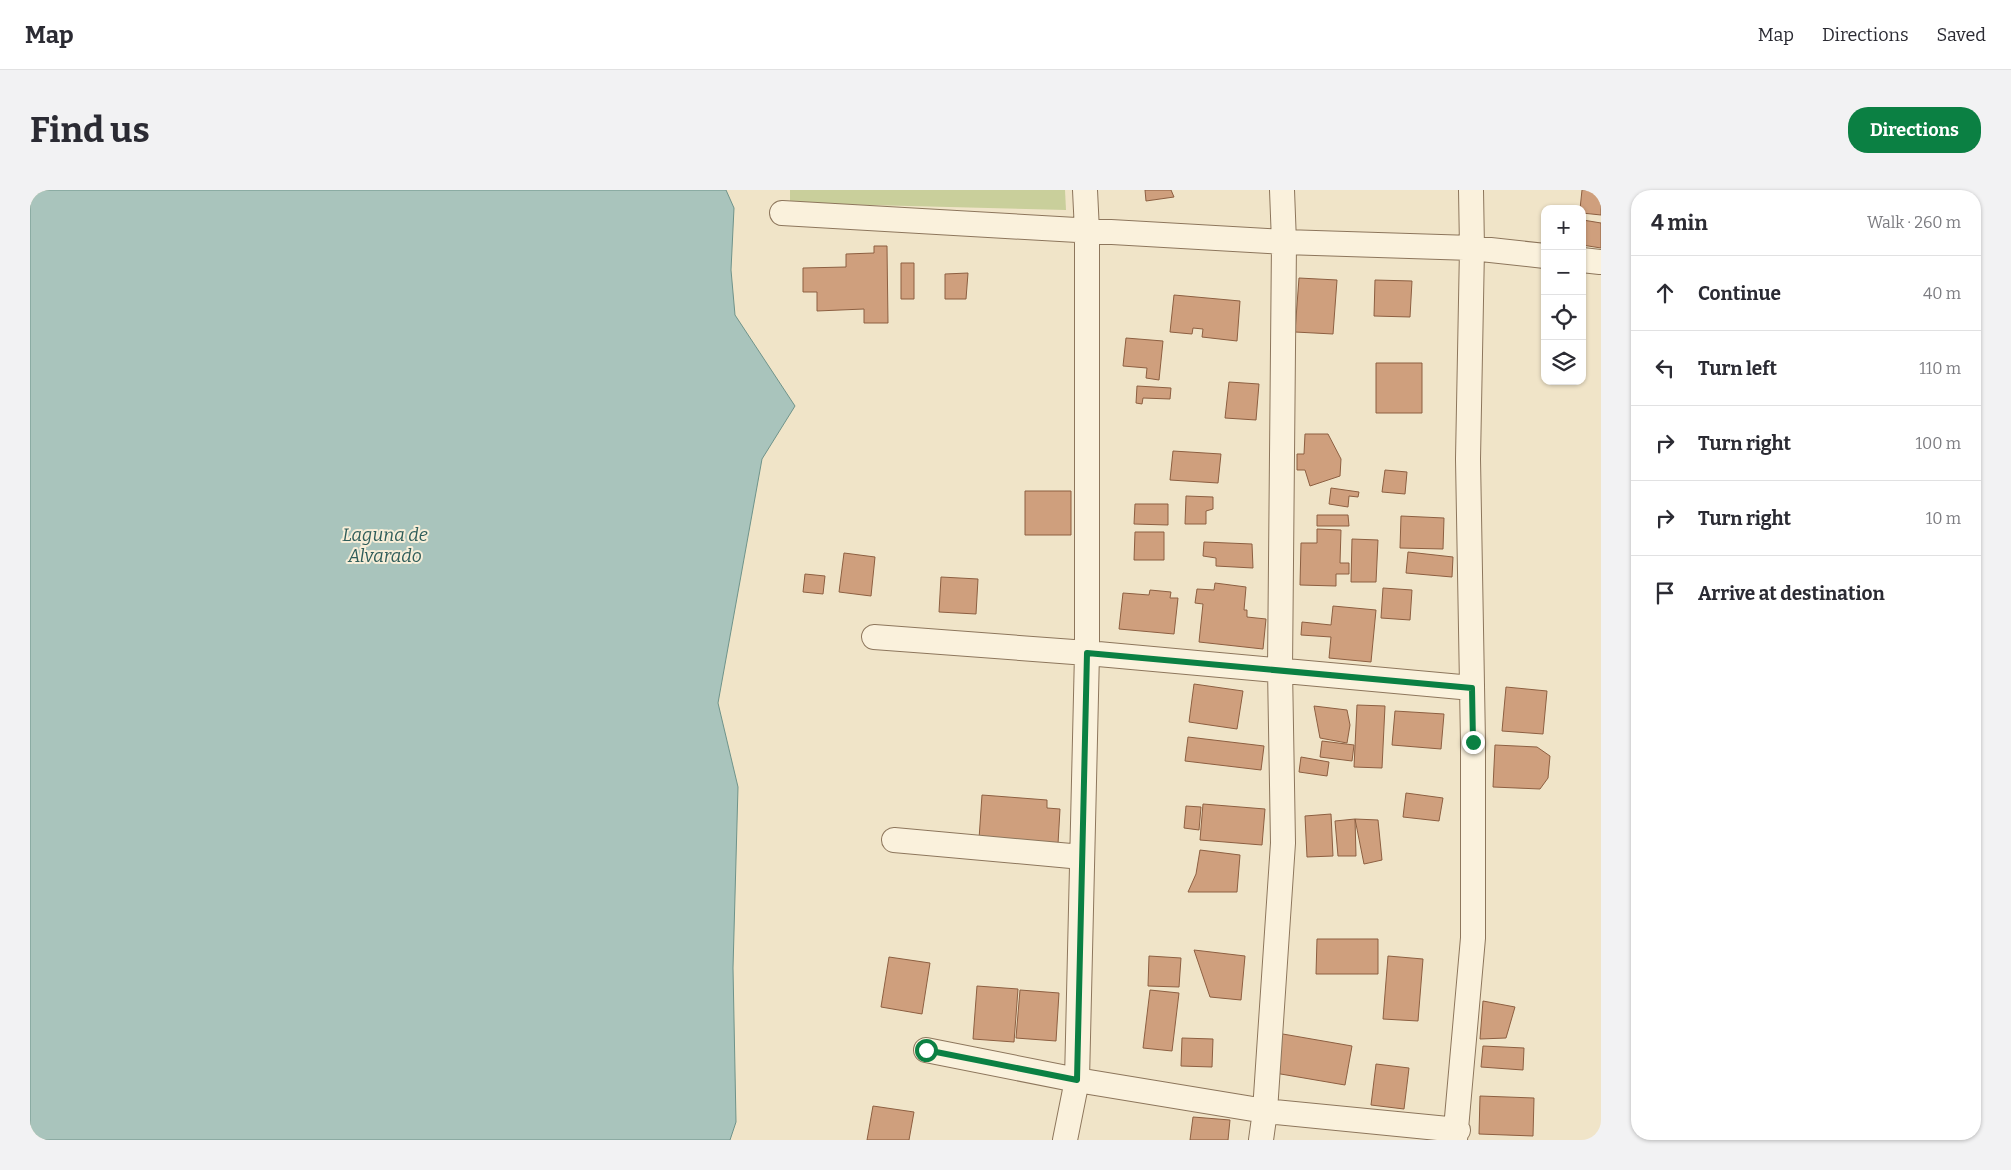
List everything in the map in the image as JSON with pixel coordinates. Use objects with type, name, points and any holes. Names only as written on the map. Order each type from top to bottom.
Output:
[{"type":"street","points":[[1065,1140],[1077,1080],[1087,653],[1087,231],[1085,190]]},
{"type":"street","points":[[1261,1140],[1265,1111],[1283,843],[1280,669],[1284,242],[1282,190]]},
{"type":"street","points":[[926,1050],[1077,1080],[1265,1111],[1457,1135],[1473,938],[1472,688],[1468,459],[1472,248],[1471,190]]},
{"type":"street","points":[[782,213],[1284,242],[1472,248],[1541,256]]},
{"type":"street","points":[[1586,260],[1600,262]]},
{"type":"street","points":[[874,637],[1280,669],[1472,688]]},
{"type":"street","points":[[894,840],[1082,856]]},
{"type":"green space","points":[[790,190],[1065,190],[1066,210],[790,203]]},
{"type":"water","name":"Laguna de Alvarado","points":[[30,190],[726,190],[734,208],[731,270],[735,315],[795,406],[762,459],[718,703],[738,787],[733,968],[736,1122],[730,1140],[30,1140]]},
{"type":"building","points":[[1145,190],[1171,190],[1174,197],[1146,201]]},
{"type":"building","points":[[1582,190],[1601,190],[1601,215],[1586,213],[1586,205],[1580,205]]},
{"type":"building","points":[[1586,220],[1601,223],[1601,248],[1586,246]]},
{"type":"building","points":[[874,246],[887,246],[888,323],[864,323],[864,309],[817,311],[817,292],[803,292],[803,268],[846,267],[846,254],[874,253]]},
{"type":"building","points":[[901,263],[914,263],[914,299],[901,299]]},
{"type":"building","points":[[968,273],[966,299],[945,299],[945,274]]},
{"type":"building","points":[[1299,278],[1337,280],[1333,334],[1295,332]]},
{"type":"building","points":[[1375,280],[1412,281],[1410,317],[1374,316]]},
{"type":"building","points":[[1174,295],[1240,301],[1237,341],[1202,337],[1203,329],[1193,328],[1192,334],[1170,332]]},
{"type":"building","points":[[1126,338],[1163,341],[1159,380],[1146,378],[1147,368],[1123,366]]},
{"type":"building","points":[[1376,363],[1422,363],[1422,413],[1376,413]]},
{"type":"building","points":[[1229,382],[1259,384],[1256,420],[1225,418]]},
{"type":"building","points":[[1137,386],[1171,388],[1170,399],[1143,398],[1142,404],[1136,403]]},
{"type":"building","points":[[1305,434],[1328,434],[1341,459],[1340,476],[1310,486],[1305,470],[1297,470],[1297,454],[1304,454]]},
{"type":"building","points":[[1173,451],[1221,454],[1218,483],[1170,480]]},
{"type":"building","points":[[1385,470],[1407,472],[1405,494],[1382,492]]},
{"type":"building","points":[[1331,488],[1359,492],[1358,497],[1349,496],[1348,507],[1329,504]]},
{"type":"building","points":[[1025,491],[1071,491],[1071,535],[1025,535]]},
{"type":"building","points":[[1186,496],[1213,497],[1213,509],[1206,511],[1206,524],[1185,524]]},
{"type":"building","points":[[1135,504],[1168,504],[1168,525],[1134,524]]},
{"type":"building","points":[[1317,515],[1348,515],[1349,526],[1317,526]]},
{"type":"building","points":[[1401,516],[1444,518],[1443,549],[1400,548]]},
{"type":"building","points":[[1317,529],[1341,530],[1340,563],[1349,563],[1349,574],[1336,574],[1336,586],[1300,585],[1301,543],[1317,543]]},
{"type":"building","points":[[1135,532],[1164,532],[1164,560],[1134,560]]},
{"type":"building","points":[[1352,539],[1378,540],[1376,582],[1351,582]]},
{"type":"building","points":[[1204,542],[1252,544],[1253,568],[1216,566],[1216,558],[1203,556]]},
{"type":"building","points":[[1408,552],[1453,557],[1452,577],[1406,573]]},
{"type":"building","points":[[844,553],[875,557],[871,596],[839,592]]},
{"type":"building","points":[[805,574],[825,576],[823,594],[803,592]]},
{"type":"building","points":[[941,577],[978,579],[976,614],[939,612]]},
{"type":"building","points":[[1215,583],[1246,587],[1244,610],[1247,610],[1247,617],[1266,619],[1263,649],[1199,642],[1203,604],[1195,603],[1197,589],[1214,590]]},
{"type":"building","points":[[1383,588],[1412,590],[1410,620],[1381,618]]},
{"type":"building","points":[[1150,590],[1171,592],[1170,598],[1178,598],[1174,634],[1119,629],[1123,593],[1149,595]]},
{"type":"building","points":[[1333,606],[1376,610],[1371,662],[1329,658],[1331,637],[1301,635],[1302,622],[1331,625]]},
{"type":"building","points":[[1194,684],[1243,691],[1237,729],[1189,722]]},
{"type":"building","points":[[1506,687],[1547,691],[1543,734],[1502,731]]},
{"type":"building","points":[[1357,705],[1385,706],[1382,768],[1354,767]]},
{"type":"building","points":[[1314,706],[1347,710],[1350,725],[1347,743],[1320,738]]},
{"type":"building","points":[[1395,711],[1444,714],[1441,749],[1392,745]]},
{"type":"building","points":[[1188,737],[1264,746],[1261,770],[1185,761]]},
{"type":"building","points":[[1322,741],[1354,745],[1352,761],[1320,757]]},
{"type":"building","points":[[1495,745],[1537,747],[1550,756],[1548,778],[1540,789],[1493,787]]},
{"type":"building","points":[[1301,757],[1329,762],[1327,776],[1299,772]]},
{"type":"building","points":[[1406,793],[1443,798],[1439,821],[1403,817]]},
{"type":"building","points":[[982,795],[1047,800],[1047,808],[1060,809],[1058,844],[979,839]]},
{"type":"building","points":[[1203,804],[1265,809],[1262,845],[1200,840]]},
{"type":"building","points":[[1186,806],[1201,807],[1199,830],[1184,828]]},
{"type":"building","points":[[1331,814],[1333,856],[1307,857],[1305,816]]},
{"type":"building","points":[[1355,819],[1356,856],[1338,856],[1335,821]]},
{"type":"building","points":[[1355,819],[1378,820],[1382,860],[1364,864]]},
{"type":"building","points":[[1200,850],[1240,855],[1237,892],[1188,892],[1196,874]]},
{"type":"building","points":[[1317,939],[1378,939],[1378,974],[1316,974]]},
{"type":"building","points":[[1194,950],[1245,956],[1241,1000],[1210,997]]},
{"type":"building","points":[[1149,956],[1181,958],[1179,987],[1148,986]]},
{"type":"building","points":[[1388,956],[1423,959],[1418,1021],[1383,1019]]},
{"type":"building","points":[[889,957],[930,963],[922,1014],[881,1007]]},
{"type":"building","points":[[977,986],[1018,989],[1014,1042],[973,1039]]},
{"type":"building","points":[[1020,990],[1059,993],[1056,1041],[1016,1038]]},
{"type":"building","points":[[1150,990],[1179,993],[1172,1051],[1143,1048]]},
{"type":"building","points":[[1483,1001],[1515,1007],[1506,1038],[1480,1039]]},
{"type":"building","points":[[1277,1033],[1352,1046],[1345,1085],[1269,1072]]},
{"type":"building","points":[[1182,1038],[1213,1039],[1212,1067],[1181,1066]]},
{"type":"building","points":[[1483,1046],[1524,1048],[1523,1070],[1481,1067]]},
{"type":"building","points":[[1376,1064],[1409,1068],[1404,1109],[1371,1105]]},
{"type":"building","points":[[1480,1096],[1534,1098],[1533,1136],[1479,1134]]},
{"type":"building","points":[[873,1106],[914,1112],[909,1140],[867,1140]]},
{"type":"building","points":[[1193,1117],[1230,1120],[1228,1140],[1190,1140]]},
{"type":"route","points":[[926,1050],[1077,1080],[1087,653],[1280,669],[1472,688],[1473,742]]}]
